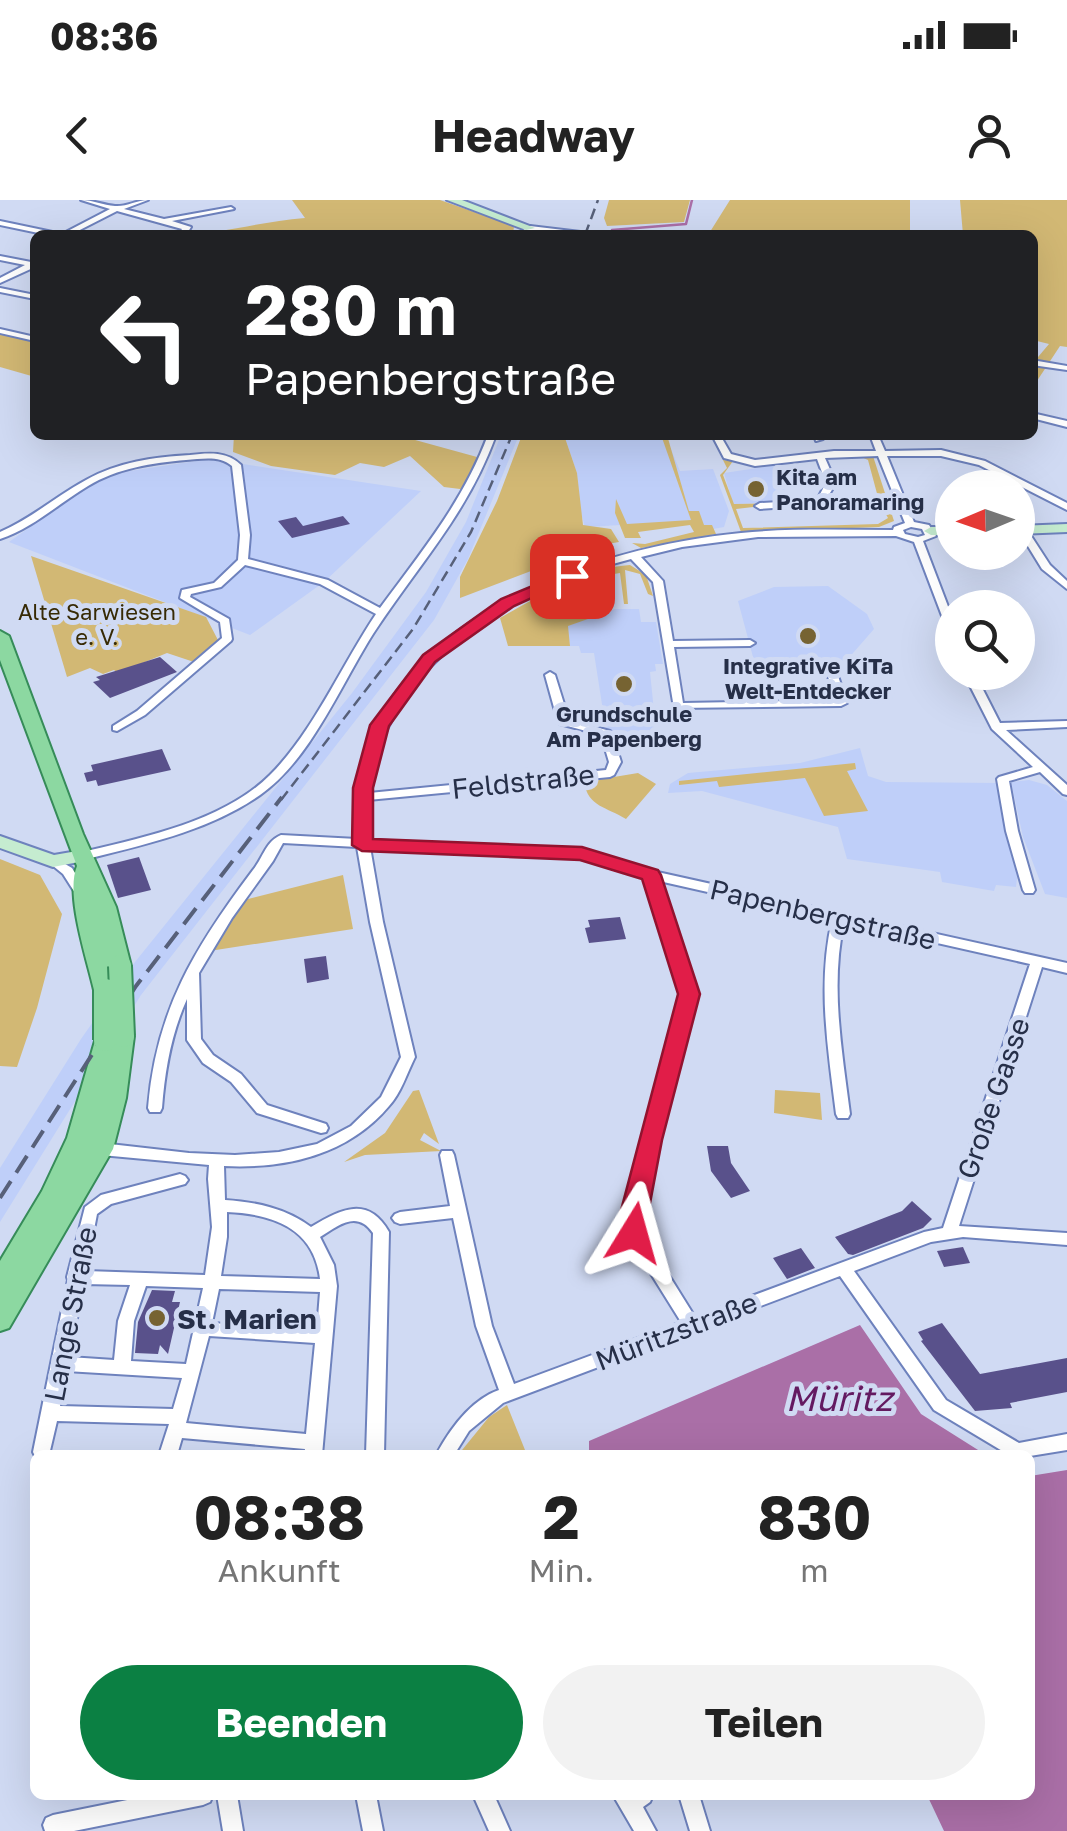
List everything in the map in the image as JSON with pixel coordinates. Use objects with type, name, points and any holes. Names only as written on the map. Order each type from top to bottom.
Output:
[{"type":"main road","points":[[0,636],[7,674],[105,907],[120,966],[122,1036],[114,1098],[0,1320]]},
{"type":"main road","points":[[0,1284],[90,1148],[100,1075],[105,990],[86,900],[83,856]]},
{"type":"street","points":[[84,200],[162,221],[181,230]]},
{"type":"street","points":[[72,230],[145,200]]},
{"type":"street","points":[[452,200],[530,228],[547,230]]},
{"type":"street","points":[[162,221],[232,209]]},
{"type":"street","points":[[0,223],[36,230]]},
{"type":"street","points":[[0,258],[30,263]]},
{"type":"street","points":[[0,282],[30,266]]},
{"type":"street","points":[[0,290],[30,297]]},
{"type":"street","points":[[0,330],[30,338]]},
{"type":"street","points":[[1038,363],[1067,368]]},
{"type":"street","points":[[1038,417],[1067,424]]},
{"type":"street","points":[[52,861],[83,856],[207,817],[265,787],[288,761],[382,614],[476,483],[490,440]]},
{"type":"street","points":[[719,440],[727,456],[742,462],[941,453],[982,463],[1067,507]]},
{"type":"street","points":[[876,440],[910,524],[924,536],[940,590]]},
{"type":"street","points":[[934,440],[941,453]]},
{"type":"street","points":[[0,536],[42,517],[102,475],[125,468],[214,456],[228,458],[236,465],[245,536],[242,561],[202,602],[203,608]]},
{"type":"street","points":[[760,506],[820,500],[831,483],[820,456]]},
{"type":"street","points":[[898,533],[900,526],[910,524]]},
{"type":"street","points":[[1035,529],[1067,528]]},
{"type":"street","points":[[90,1148],[217,1161],[269,1160],[334,1144],[378,1115],[400,1082],[408,1057],[362,845],[362,797],[380,725],[429,658],[508,602],[634,556],[731,537],[935,534]]},
{"type":"street","points":[[731,537],[743,551]]},
{"type":"street","points":[[1035,551],[1067,586]]},
{"type":"street","points":[[634,556],[658,581],[678,706],[842,703],[833,676]]},
{"type":"street","points":[[242,561],[324,582],[382,614]]},
{"type":"street","points":[[117,728],[141,714],[226,640],[225,621],[185,598],[186,592],[218,585]]},
{"type":"street","points":[[668,644],[750,643]]},
{"type":"street","name":"Feldstraße","points":[[362,797],[610,773],[615,762],[606,733],[564,722],[550,676]]},
{"type":"street","points":[[977,690],[996,727],[1038,769],[1067,790]]},
{"type":"street","points":[[996,727],[1067,724]]},
{"type":"street","points":[[1029,890],[1012,831],[1004,779],[1038,769]]},
{"type":"street","name":"Papenbergstraße","points":[[193,973],[236,902],[269,858],[275,842],[281,839],[582,854],[651,875],[1067,968]]},
{"type":"street","points":[[0,842],[68,870],[86,900]]},
{"type":"street","points":[[651,875],[689,994],[632,1218],[634,1233],[692,1326]]},
{"type":"street","points":[[839,916],[834,935],[832,998],[843,1114]]},
{"type":"street","name":"Große Gasse","points":[[949,1232],[1037,963]]},
{"type":"street","points":[[155,1108],[155,1076],[164,1033],[193,973]]},
{"type":"street","points":[[193,973],[194,1040],[208,1059],[236,1078],[262,1110],[277,1118],[321,1128]]},
{"type":"street","points":[[446,1155],[484,1326],[509,1393]]},
{"type":"street","points":[[170,1450],[213,1282],[221,1206],[214,1175],[217,1161]]},
{"type":"street","name":"Lange Straße","points":[[42,1450],[74,1278],[93,1206],[180,1180]]},
{"type":"street","points":[[51,1414],[178,1424],[313,1449],[329,1286],[326,1259],[314,1234],[258,1208],[221,1206]]},
{"type":"street","points":[[400,1218],[459,1211]]},
{"type":"street","points":[[314,1234],[348,1214],[363,1214],[374,1220],[381,1232],[375,1450]]},
{"type":"street","points":[[949,1232],[1067,1238]]},
{"type":"street","name":"Müritzstraße","points":[[448,1450],[472,1416],[509,1393],[949,1232]]},
{"type":"street","points":[[843,1268],[940,1405],[1015,1450]]},
{"type":"street","points":[[74,1278],[329,1286]]},
{"type":"street","points":[[122,1366],[126,1321],[140,1280]]},
{"type":"street","points":[[202,1329],[325,1337]]},
{"type":"street","points":[[60,1364],[191,1371]]},
{"type":"street","points":[[1023,1450],[1067,1442]]},
{"type":"street","points":[[53,1825],[178,1800]]},
{"type":"street","points":[[228,1800],[233,1831]]},
{"type":"street","points":[[367,1800],[372,1831]]},
{"type":"street","points":[[485,1800],[500,1831]]},
{"type":"street","points":[[633,1800],[646,1831]]},
{"type":"street","points":[[690,1800],[700,1831]]},
{"type":"shaded area","points":[[499,440],[517,440],[468,559],[434,620],[141,995],[0,1222],[0,1168],[81,1039],[135,962],[352,693],[426,592],[466,522]]},
{"type":"shaded area","points":[[566,440],[667,440],[680,471],[713,469],[729,511],[724,527],[713,529],[692,521],[585,527],[578,503],[577,473]]},
{"type":"shaded area","points":[[209,459],[421,491],[324,582],[250,635],[9,542],[103,475]]},
{"type":"shaded area","name":"Kita am Panoramaring","points":[[778,465],[788,503],[733,504],[724,473]]},
{"type":"shaded area","name":"Integrative KiTa Welt-Entdecker","points":[[828,586],[867,614],[874,629],[833,676],[772,677],[757,672],[738,601],[774,587]]},
{"type":"shaded area","name":"Grundschule Am Papenberg","points":[[615,609],[639,609],[641,622],[656,622],[663,664],[655,664],[656,671],[650,672],[656,731],[631,737],[610,736],[606,730],[594,653],[581,653],[579,646],[570,646],[567,626]]},
{"type":"shaded area","points":[[860,748],[868,776],[886,782],[1000,783],[1018,871],[1016,887],[996,885],[994,891],[942,882],[940,872],[847,859],[838,827],[702,791],[668,793],[670,784],[688,773],[800,763]]},
{"type":"shaded area","points":[[1029,780],[1047,785],[1067,801],[1067,898],[1045,894],[1023,837],[1011,782]]},
{"type":"green space","points":[[292,200],[440,200],[514,226],[514,230],[226,230],[305,218]]},
{"type":"green space","points":[[609,200],[690,200],[684,222],[607,226],[604,218]]},
{"type":"green space","points":[[730,200],[910,200],[910,230],[711,230]]},
{"type":"green space","points":[[960,200],[1067,200],[1067,347],[1060,346],[1038,379],[1038,357],[1049,344],[1038,341],[1038,230],[963,230]]},
{"type":"green space","points":[[0,332],[30,339],[30,376],[0,367]]},
{"type":"green space","points":[[234,440],[415,440],[477,457],[468,490],[444,487],[410,456],[384,467],[360,463],[335,475],[271,466],[233,452]]},
{"type":"green space","points":[[520,440],[566,440],[577,473],[583,525],[611,529],[619,542],[582,545],[578,550],[581,552],[460,598],[460,577],[497,501]]},
{"type":"green space","points":[[663,440],[668,440],[689,511],[699,511],[704,525],[712,525],[716,534],[641,548],[632,543],[645,544],[694,532],[690,525],[638,532],[641,538],[625,538],[615,513],[616,499],[627,524],[691,520]]},
{"type":"green space","points":[[859,456],[873,456],[894,521],[879,527],[741,532],[720,475],[727,468],[723,460],[733,461],[723,475],[734,504],[788,503],[736,509],[743,528],[878,524],[888,518],[868,460]]},
{"type":"green space","name":"Alte Sarwiesen e. V.","points":[[31,556],[206,617],[219,642],[197,663],[167,653],[118,673],[114,670],[103,674],[90,668],[67,677]]},
{"type":"green space","points":[[630,565],[646,575],[653,596],[648,594],[640,574],[625,570],[628,604],[624,604],[620,573],[602,576],[605,613],[568,626],[570,646],[508,646],[500,618],[580,577]]},
{"type":"green space","points":[[855,763],[856,769],[847,771],[868,811],[824,816],[805,778],[719,787],[717,781],[679,785],[679,781]]},
{"type":"green space","points":[[638,773],[656,784],[626,819],[594,802],[584,782]]},
{"type":"green space","points":[[0,859],[40,875],[62,914],[17,1067],[0,1066]]},
{"type":"green space","points":[[343,875],[353,929],[203,952],[236,902]]},
{"type":"green space","points":[[419,1090],[439,1144],[424,1133],[420,1140],[441,1151],[365,1155],[344,1162],[385,1133],[413,1091]]},
{"type":"green space","points":[[775,1090],[820,1093],[822,1120],[774,1113]]},
{"type":"green space","points":[[507,1405],[525,1450],[462,1450],[489,1417]]},
{"type":"water","name":"Müritz","points":[[860,1325],[921,1414],[978,1450],[589,1450],[589,1441]]},
{"type":"water","points":[[1067,1470],[1067,1831],[944,1831],[929,1800],[1035,1800],[1035,1475]]},
{"type":"building","points":[[343,516],[350,524],[292,538],[278,521],[296,517],[303,526]]},
{"type":"building","points":[[160,657],[177,672],[110,698],[93,682],[100,680],[96,677]]},
{"type":"building","points":[[162,749],[171,770],[98,786],[96,780],[87,782],[84,773],[93,771],[91,765]]},
{"type":"building","points":[[139,857],[151,890],[118,898],[107,865]]},
{"type":"building","points":[[620,917],[626,939],[589,943],[585,928],[590,927],[588,920]]},
{"type":"building","points":[[326,956],[329,979],[307,983],[304,959]]},
{"type":"building","points":[[707,1146],[728,1146],[731,1163],[750,1191],[731,1198],[711,1171]]},
{"type":"building","points":[[912,1201],[932,1219],[923,1228],[853,1255],[835,1237],[902,1211]]},
{"type":"building","points":[[963,1247],[970,1263],[944,1267],[937,1251]]},
{"type":"building","points":[[801,1248],[815,1268],[787,1279],[773,1258]]},
{"type":"building","name":"St. Marien","points":[[152,1290],[175,1291],[172,1302],[180,1302],[168,1354],[160,1345],[158,1354],[135,1353],[138,1322]]},
{"type":"building","points":[[942,1323],[980,1374],[1067,1358],[1067,1392],[1010,1403],[1012,1408],[975,1411],[921,1341],[918,1332]]},
{"type":"waterway","points":[[612,230],[686,224],[692,200]]},
{"type":"railway","points":[[587,230],[598,200]]},
{"type":"railway","points":[[281,800],[413,629],[471,532],[510,440]]},
{"type":"railway","points":[[0,1198],[136,986],[282,797]]},
{"type":"place","name":"Kita am Panoramaring","points":[[756,489]]},
{"type":"place","name":"Integrative KiTa Welt-Entdecker","points":[[808,636]]},
{"type":"place","name":"Grundschule Am Papenberg","points":[[624,684]]},
{"type":"place","name":"St. Marien","points":[[157,1318]]},
{"type":"route","points":[[572,576],[508,602],[429,658],[380,725],[372,747],[363,788],[362,845],[582,854],[651,875],[649,879],[689,994],[632,1218],[634,1233]]}]
